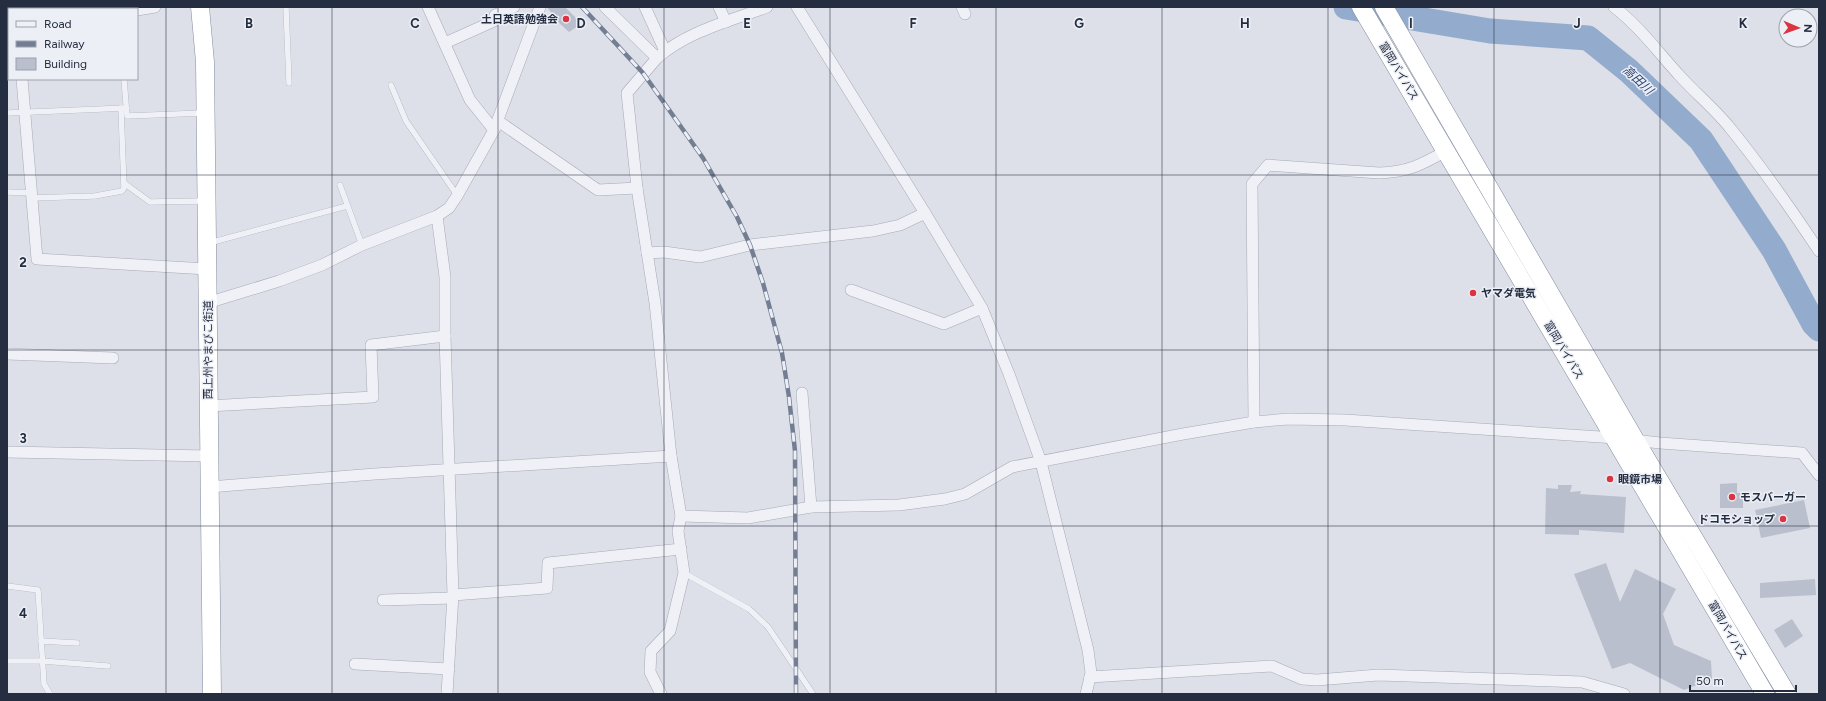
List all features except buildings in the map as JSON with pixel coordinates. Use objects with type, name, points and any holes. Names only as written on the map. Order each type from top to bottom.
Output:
[{"type":"highway","name":"西上州やまびこ街道","points":[[200,7],[205,62],[206,113],[212,694]]},
{"type":"highway","name":"富岡バイパス","points":[[1361,7],[1616,438],[1765,694]]},
{"type":"highway","name":"富岡バイパス","points":[[1384,7],[1635,440],[1787,694]]},
{"type":"street","points":[[138,10],[155,7]]},
{"type":"street","points":[[428,7],[470,100],[496,125],[598,190],[637,188]]},
{"type":"street","points":[[444,43],[494,21],[495,15],[514,7]]},
{"type":"street","points":[[207,303],[279,281],[322,265],[362,245],[437,216],[449,208],[496,125],[540,7]]},
{"type":"street","points":[[605,7],[661,55]]},
{"type":"street","points":[[646,7],[661,55]]},
{"type":"street","points":[[719,7],[726,22]]},
{"type":"street","points":[[661,694],[650,672],[651,651],[670,631],[684,573],[678,531],[681,516],[671,456],[655,303],[637,188],[627,93],[661,55],[691,35],[768,7]]},
{"type":"street","points":[[797,7],[982,308],[1009,374],[1041,462],[1088,650],[1090,677],[1086,694]]},
{"type":"street","points":[[1614,7],[1660,51],[1678,74],[1729,126],[1776,188],[1819,251]]},
{"type":"street","points":[[22,80],[37,259],[207,269]]},
{"type":"street","points":[[1254,422],[1252,184],[1268,165],[1396,173],[1415,168],[1446,152]]},
{"type":"street","points":[[647,253],[664,252],[700,257],[750,245],[873,231],[900,225],[925,213]]},
{"type":"street","points":[[437,216],[445,276],[445,336],[453,597],[447,694]]},
{"type":"street","points":[[851,290],[944,324],[982,308]]},
{"type":"street","points":[[208,406],[374,396],[371,346],[445,336]]},
{"type":"street","points":[[7,354],[113,358]]},
{"type":"street","points":[[802,393],[811,507]]},
{"type":"street","points":[[681,516],[748,518],[811,507],[899,505],[945,499],[965,494],[1012,467],[1183,434],[1254,422],[1288,419],[1345,420],[1616,438],[1802,454],[1819,475]]},
{"type":"street","points":[[7,452],[209,456]]},
{"type":"street","points":[[209,487],[671,456]]},
{"type":"street","points":[[383,600],[453,597],[547,588],[548,563],[681,549]]},
{"type":"street","points":[[355,664],[449,670]]},
{"type":"street","points":[[1090,677],[1272,666],[1302,679],[1318,680],[1378,675],[1582,682],[1624,694]]},
{"type":"lane","points":[[286,7],[289,83]]},
{"type":"lane","points":[[7,192],[32,195],[95,196],[122,191],[124,188],[124,80]]},
{"type":"lane","points":[[391,85],[406,121],[457,196]]},
{"type":"lane","points":[[124,108],[127,116],[206,113]]},
{"type":"lane","points":[[7,113],[124,108]]},
{"type":"lane","points":[[124,183],[150,202],[206,201]]},
{"type":"lane","points":[[340,185],[362,245]]},
{"type":"lane","points":[[207,244],[348,206]]},
{"type":"lane","points":[[684,573],[749,609],[768,627],[813,694]]},
{"type":"lane","points":[[7,586],[38,590],[44,684],[50,694]]},
{"type":"lane","points":[[41,641],[77,643]]},
{"type":"lane","points":[[7,661],[42,661],[108,666]]},
{"type":"shaded area","points":[[7,7],[102,7],[8,8],[7,16]]},
{"type":"waterway","name":"高田川","points":[[1346,7],[1490,31],[1588,38],[1629,71],[1701,140],[1774,250],[1814,324],[1819,329]]},
{"type":"railway","points":[[582,7],[643,73],[703,158],[737,217],[750,245],[763,283],[782,353],[795,451],[796,694]]},
{"type":"place","name":"土日英語勉強会","points":[[566,19]]},
{"type":"place","name":"ヤマダ電気","points":[[1473,293]]},
{"type":"place","name":"眼鏡市場","points":[[1610,479]]},
{"type":"place","name":"モスバーガー","points":[[1732,497]]},
{"type":"place","name":"ドコモショップ","points":[[1783,519]]}]
